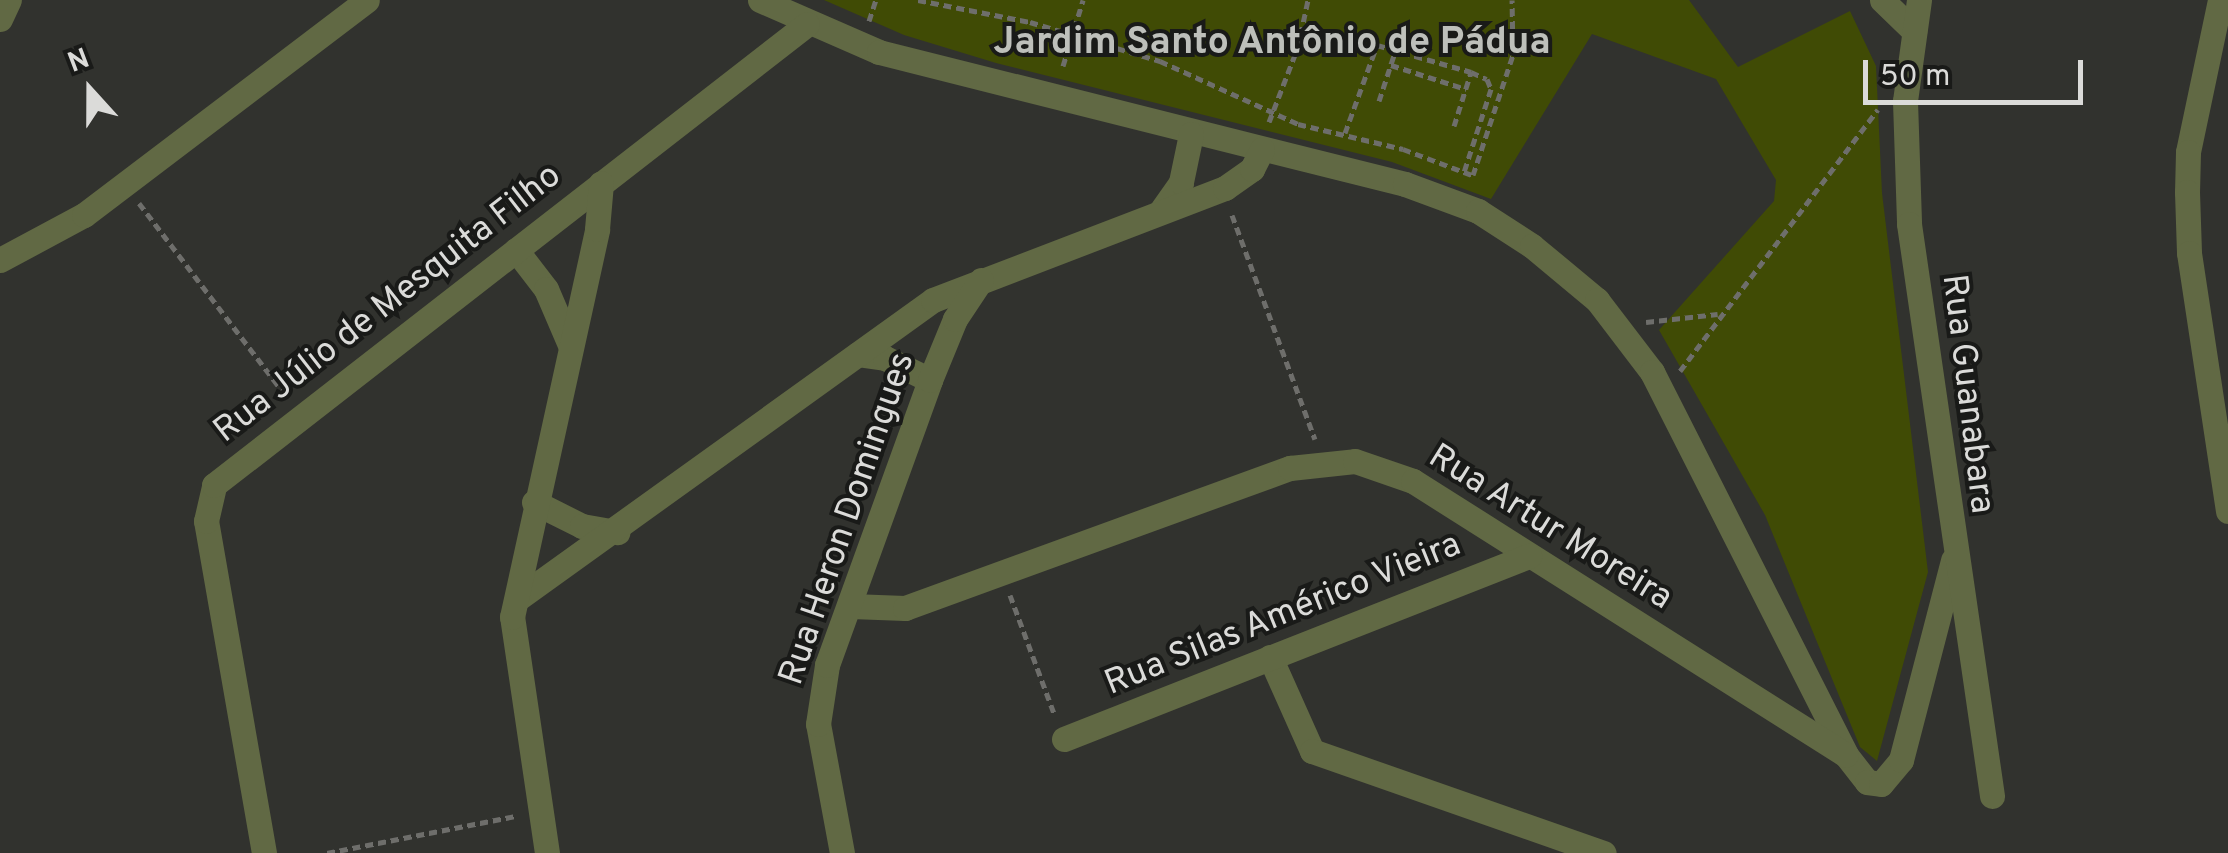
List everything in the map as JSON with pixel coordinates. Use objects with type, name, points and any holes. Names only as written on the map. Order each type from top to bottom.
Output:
[{"type":"street","points":[[0,19],[8,0]]},
{"type":"street","points":[[0,260],[54,235],[125,185],[367,0]]},
{"type":"street","points":[[760,0],[807,24],[880,52],[1191,134],[1405,184],[1478,211],[1563,268],[1619,325],[1665,394],[1846,755]]},
{"type":"street","points":[[1882,0],[1914,31]]},
{"type":"street","name":"Rua Guanabara","points":[[1919,0],[1905,101],[1909,224],[1953,560],[1992,796]]},
{"type":"street","points":[[2220,0],[2188,152],[2186,192],[2189,253],[2228,511]]},
{"type":"street","name":"Rua Júlio de Mesquita Filho","points":[[264,853],[206,503],[226,472],[807,24]]},
{"type":"street","points":[[1161,211],[1182,182],[1191,134]]},
{"type":"street","points":[[517,599],[618,532],[916,310],[984,276],[1222,189],[1252,169],[1262,150]]},
{"type":"street","points":[[547,853],[512,637],[534,502],[601,184]]},
{"type":"street","points":[[516,250],[551,298],[570,344]]},
{"type":"street","name":"Rua Heron Domingues","points":[[842,853],[818,724],[827,665],[930,380],[955,319],[984,276]]},
{"type":"street","points":[[858,354],[885,358],[930,380]]},
{"type":"street","name":"Rua Artur Moreira","points":[[851,606],[905,608],[1323,460],[1392,471],[1846,755],[1867,782],[1881,784],[1901,760],[1953,560]]},
{"type":"street","points":[[534,502],[582,526],[618,532]]},
{"type":"street","name":"Rua Silas Américo Vieira","points":[[1064,739],[1528,556]]},
{"type":"street","points":[[1270,657],[1312,751],[1604,853]]},
{"type":"path","points":[[918,0],[1073,35],[1160,61],[1298,124],[1344,134],[1472,174],[1480,188]]},
{"type":"path","points":[[1063,66],[1083,0]]},
{"type":"path","points":[[1262,150],[1272,110],[1298,47],[1308,0]]},
{"type":"path","points":[[1472,174],[1513,55],[1512,0]]},
{"type":"path","points":[[1344,134],[1371,52],[1378,45],[1396,48],[1485,77],[1491,89],[1464,172]]},
{"type":"path","points":[[1379,102],[1396,48]]},
{"type":"path","points":[[1391,65],[1466,89]]},
{"type":"path","points":[[1454,126],[1471,72]]},
{"type":"path","points":[[1665,394],[1718,314],[1873,111],[1905,101]]},
{"type":"path","points":[[125,185],[301,415]]},
{"type":"path","points":[[1222,189],[1323,460]]},
{"type":"path","points":[[1619,325],[1718,314]]},
{"type":"path","points":[[1002,574],[1064,739]]},
{"type":"path","points":[[327,853],[539,812]]},
{"type":"green space","points":[[824,0],[1689,0],[1738,67],[1850,11],[1876,66],[1882,193],[1928,572],[1877,761],[1860,747],[1765,515],[1659,330],[1774,201],[1776,180],[1716,79],[1592,34],[1491,199],[1392,162],[996,63],[904,35]]},
{"type":"district","name":"Jardim Santo Antônio de Pádua","points":[[1272,44]]}]
